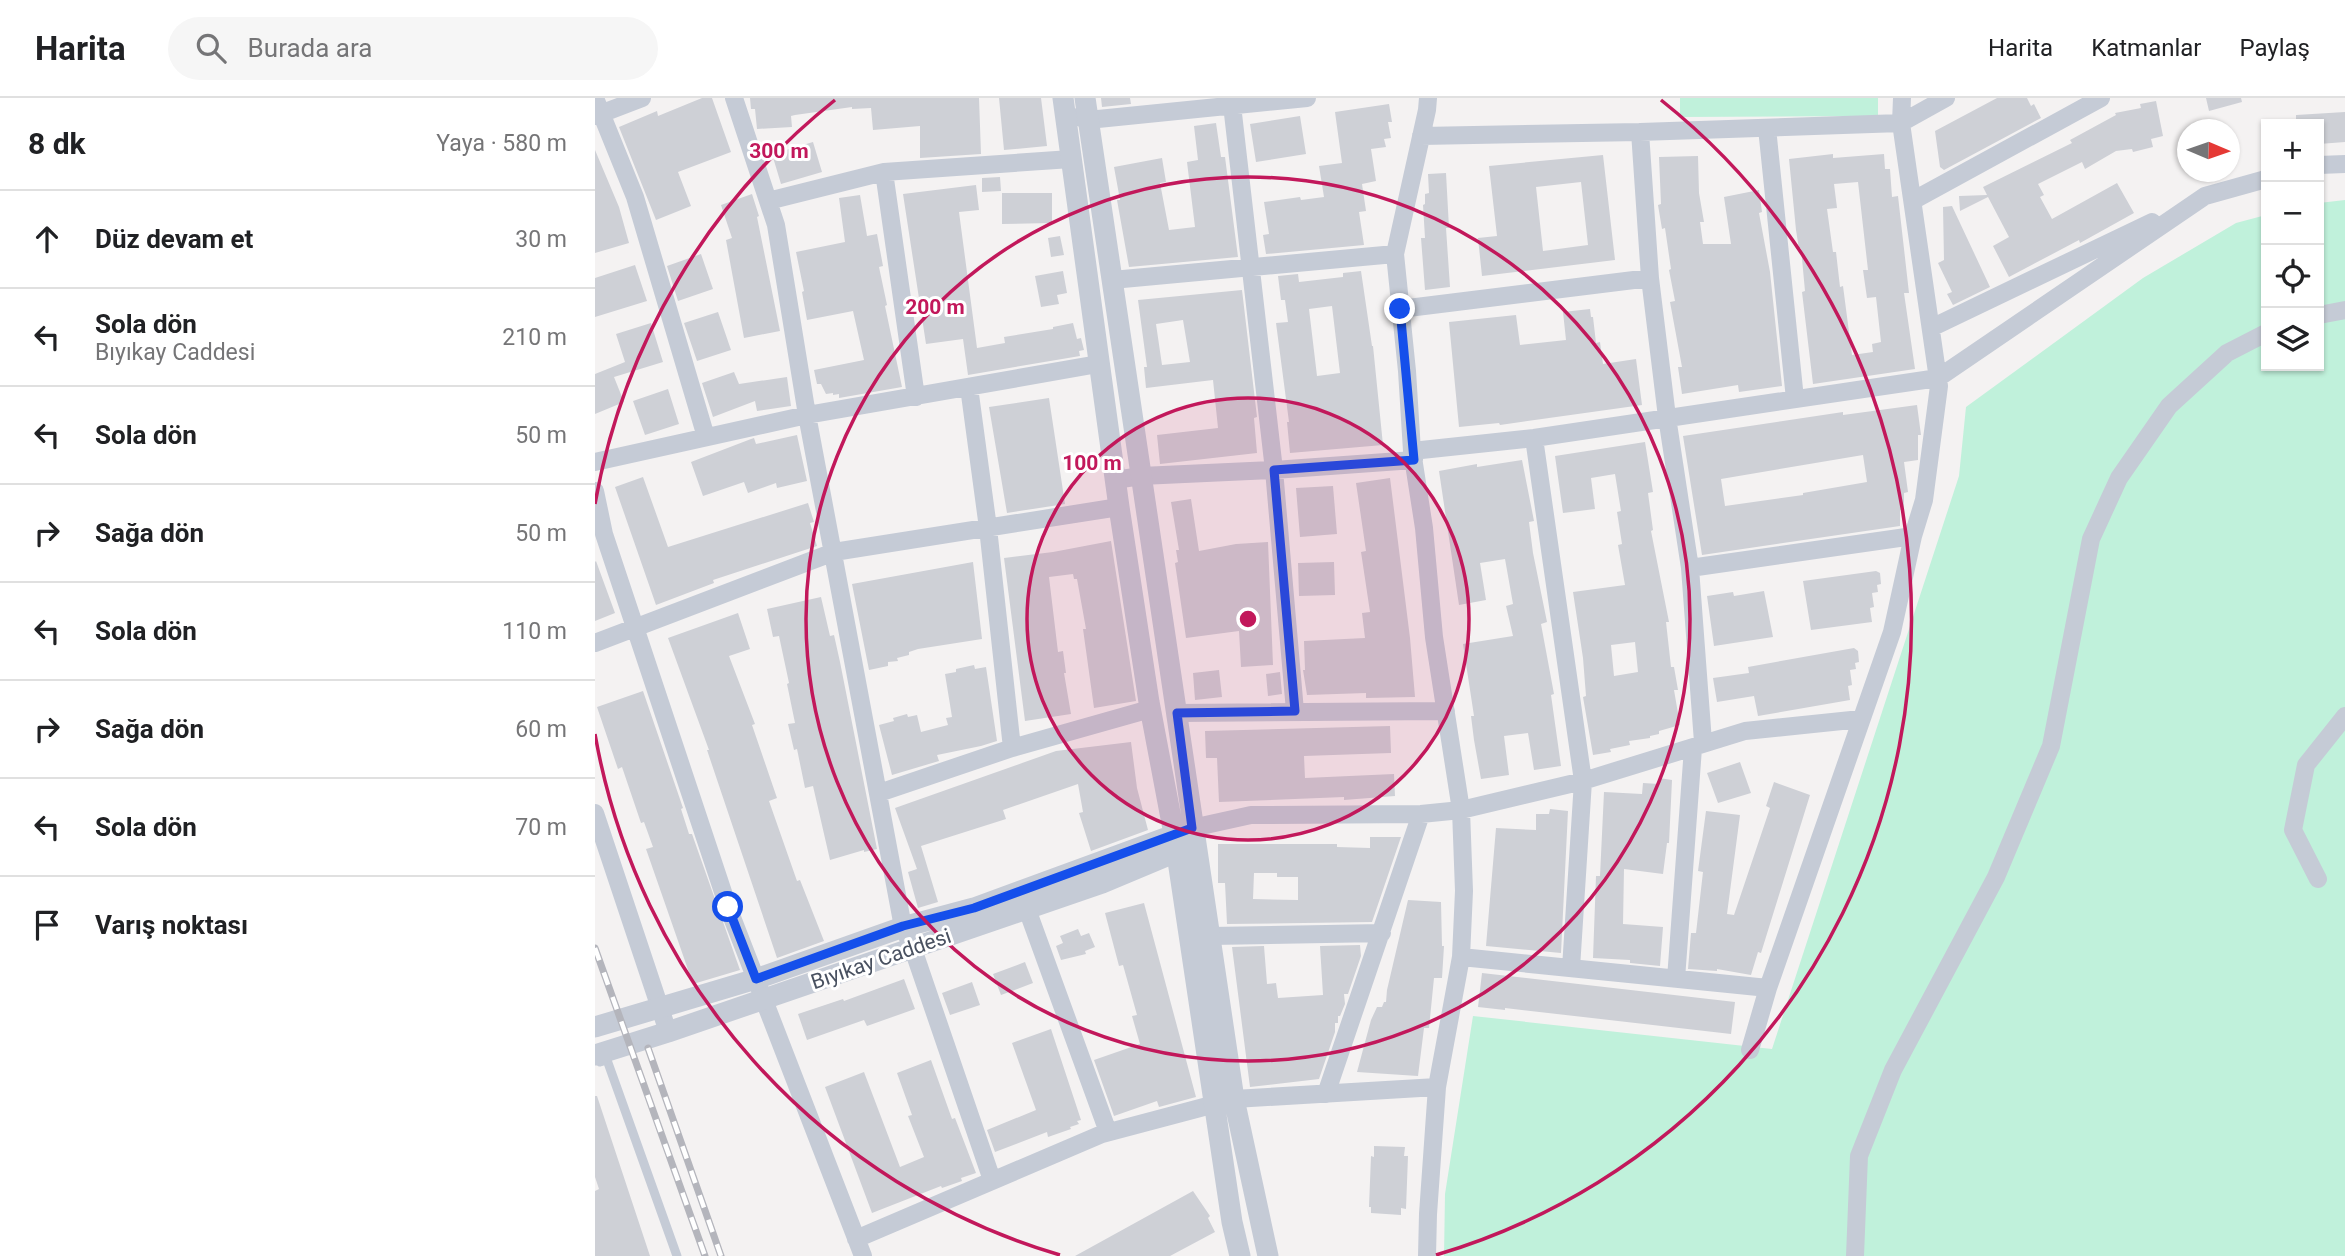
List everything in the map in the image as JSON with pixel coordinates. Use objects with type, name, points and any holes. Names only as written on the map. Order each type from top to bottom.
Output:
[{"type":"street","points":[[642,98],[598,109],[635,197],[706,437]]},
{"type":"street","points":[[734,98],[776,225],[807,415],[903,926],[992,1180]]},
{"type":"street","points":[[1085,98],[1177,713],[1181,838],[1224,1101],[1268,1256]]},
{"type":"street","points":[[1064,106],[1088,120],[1307,98]]},
{"type":"street","points":[[1427,1256],[1427,1214],[1437,1087],[1461,957],[1464,891],[1461,810],[1434,638],[1424,528],[1413,456],[1395,254],[1428,98]]},
{"type":"street","points":[[1750,1050],[1768,988],[1892,632],[1913,536],[1924,500],[1939,386],[1901,122],[1902,98]]},
{"type":"street","points":[[1421,136],[1640,132],[1901,122],[1946,98]]},
{"type":"street","points":[[1914,200],[2101,98]]},
{"type":"street","points":[[1232,105],[1274,470],[1295,711]]},
{"type":"street","points":[[1064,106],[1097,364],[1150,709],[1181,838],[1210,936],[1240,1256]]},
{"type":"street","points":[[1767,128],[1795,399]]},
{"type":"street","points":[[1640,132],[1650,278],[1667,417],[1690,568],[1698,745],[1676,979]]},
{"type":"street","points":[[768,201],[884,172],[1071,159]]},
{"type":"street","points":[[2324,166],[2345,164]]},
{"type":"street","points":[[884,172],[916,397]]},
{"type":"street","points":[[1931,328],[2205,196],[2261,179]]},
{"type":"street","points":[[1115,480],[1274,470],[1413,456],[1938,378],[2205,196]]},
{"type":"street","points":[[1112,280],[1395,254]]},
{"type":"street","points":[[1400,309],[1650,278]]},
{"type":"street","points":[[2324,314],[2345,310]]},
{"type":"street","points":[[1855,1256],[1860,1156],[1893,1070],[1996,877],[2051,746],[2091,539],[2119,478],[2169,406],[2227,353],[2261,336]]},
{"type":"street","points":[[595,462],[807,415],[1097,364]]},
{"type":"street","points":[[969,387],[988,528],[1012,748]]},
{"type":"street","points":[[1534,438],[1583,781],[1571,968]]},
{"type":"street","points":[[595,491],[604,534],[728,907],[859,1248],[992,1180],[1108,1132],[1224,1101],[1437,1087]]},
{"type":"street","points":[[595,643],[834,552],[1119,507]]},
{"type":"street","points":[[1690,568],[1913,536]]},
{"type":"street","points":[[879,793],[1012,748],[1150,709]]},
{"type":"street","points":[[1177,713],[1446,711]]},
{"type":"street","points":[[2318,879],[2293,830],[2306,765],[2345,716]]},
{"type":"street","points":[[1181,838],[1251,815],[1421,814],[1461,810],[1583,781],[1745,731],[1861,719]]},
{"type":"street","points":[[595,813],[668,1032]]},
{"type":"street","points":[[1326,1094],[1421,814]]},
{"type":"street","name":"Bıyıkay Caddesi","points":[[595,1055],[1102,883],[1181,838]]},
{"type":"street","name":"Bıyıkay Caddesi","points":[[595,1027],[756,979],[903,926],[974,908],[1181,838]]},
{"type":"street","points":[[1027,909],[1108,1132]]},
{"type":"street","points":[[1210,936],[1382,933]]},
{"type":"street","points":[[1461,957],[1768,988]]},
{"type":"lane","points":[[595,1063],[607,1060],[677,1256]]},
{"type":"green space","points":[[1680,98],[1878,98],[1878,116],[1680,117]]},
{"type":"green space","points":[[2345,200],[2345,1256],[1444,1256],[1445,1194],[1473,1016],[1772,1049],[1959,476],[1966,407],[2143,278],[2236,223],[2261,216],[2261,371],[2324,371],[2324,202]]},
{"type":"building","points":[[702,98],[712,98],[731,152],[678,172],[691,206],[656,220],[619,127],[657,111],[658,116]]},
{"type":"building","points":[[750,98],[979,98],[981,154],[920,158],[920,126],[873,130],[871,108],[852,107],[795,115],[791,116],[792,127],[757,129],[755,109],[751,109]]},
{"type":"building","points":[[999,98],[1041,98],[1047,146],[1004,150]]},
{"type":"building","points":[[1101,98],[1130,98],[1131,104],[1102,107]]},
{"type":"building","points":[[1997,98],[2027,98],[2031,106],[2034,104],[2041,118],[1944,170],[1940,167],[1935,131]]},
{"type":"building","points":[[2206,98],[2241,98],[2242,102],[2209,111]]},
{"type":"building","points":[[2156,101],[2163,136],[2151,139],[2153,147],[2133,152],[2132,149],[2116,151],[2085,169],[2082,162],[2038,184],[2044,195],[2040,197],[2052,219],[2117,183],[2134,213],[2009,277],[1993,246],[2009,237],[1988,197],[1960,211],[1959,196],[1987,195],[1983,187],[2072,143],[2070,140],[2116,115],[2115,113],[2141,108],[2140,104]]},
{"type":"building","points":[[1389,104],[1391,138],[1384,139],[1386,147],[1371,149],[1376,181],[1362,184],[1366,211],[1359,212],[1364,245],[1266,254],[1263,235],[1269,234],[1264,202],[1324,197],[1319,166],[1342,163],[1335,112]]},
{"type":"building","points":[[2345,112],[2345,142],[2324,144],[2324,119],[2296,119],[2296,115]]},
{"type":"building","points":[[1300,116],[1306,154],[1256,162],[1250,124]]},
{"type":"building","points":[[1216,123],[1221,157],[1225,157],[1238,257],[1129,267],[1114,167],[1162,158],[1166,182],[1160,183],[1169,230],[1195,227],[1187,162],[1198,160],[1194,126]]},
{"type":"building","points":[[813,142],[822,172],[781,184],[772,154]]},
{"type":"building","points":[[595,150],[619,207],[629,243],[595,253]]},
{"type":"building","points":[[1833,154],[1833,158],[1884,154],[1885,169],[1890,169],[1892,197],[1898,196],[1909,293],[1904,293],[1915,369],[1813,384],[1802,292],[1805,291],[1801,248],[1799,249],[1796,230],[1789,159]],"holes":[[[1858,182],[1868,270],[1863,270],[1867,298],[1876,297],[1881,342],[1872,344],[1873,352],[1852,355],[1843,286],[1840,287],[1827,209],[1837,208],[1834,184]]]},
{"type":"building","points":[[1603,155],[1615,260],[1482,276],[1478,238],[1497,236],[1489,166]],"holes":[[[1581,182],[1588,245],[1543,251],[1536,187]]]},
{"type":"building","points":[[1698,156],[1699,193],[1704,222],[1700,222],[1703,244],[1731,244],[1724,197],[1759,190],[1762,212],[1759,213],[1770,272],[1782,386],[1739,392],[1738,385],[1682,394],[1678,367],[1682,367],[1670,302],[1675,301],[1669,270],[1671,269],[1665,228],[1662,229],[1658,205],[1661,204],[1659,157]]},
{"type":"building","points":[[1446,173],[1450,287],[1425,290],[1421,238],[1425,238],[1423,205],[1425,194],[1429,193],[1428,174]]},
{"type":"building","points":[[1000,177],[1001,191],[982,192],[982,178]]},
{"type":"building","points":[[976,185],[979,210],[959,212],[977,348],[1005,343],[1004,337],[1073,323],[1077,339],[1081,338],[1084,350],[1079,351],[1080,356],[968,375],[963,339],[926,344],[903,194]]},
{"type":"building","points":[[1002,193],[1052,193],[1052,223],[1002,224]]},
{"type":"building","points":[[752,194],[759,216],[757,217],[780,331],[744,338],[726,240],[732,238],[721,205]]},
{"type":"building","points":[[860,195],[867,236],[877,234],[883,266],[879,267],[887,305],[885,306],[902,387],[839,398],[839,394],[826,394],[821,384],[817,384],[814,370],[864,360],[853,311],[807,320],[796,252],[845,242],[839,198]]},
{"type":"building","points":[[1952,206],[1990,287],[1953,305],[1947,294],[1952,292],[1938,263],[1944,260],[1943,207]]},
{"type":"building","points":[[1060,236],[1064,255],[1051,257],[1048,238]]},
{"type":"building","points":[[701,254],[713,289],[678,301],[667,266]]},
{"type":"building","points":[[635,265],[647,301],[595,317],[595,278]]},
{"type":"building","points":[[1063,271],[1067,293],[1057,295],[1059,304],[1041,307],[1035,276]]},
{"type":"building","points":[[1361,271],[1373,346],[1383,445],[1290,453],[1289,422],[1276,323],[1288,322],[1285,300],[1281,300],[1278,276],[1298,274],[1299,282],[1343,277],[1343,273]],"holes":[[[1332,306],[1340,373],[1317,376],[1309,309]]]},
{"type":"building","points":[[1242,290],[1257,417],[1254,418],[1257,453],[1160,464],[1157,435],[1218,428],[1213,380],[1146,388],[1144,367],[1147,367],[1138,300]],"holes":[[[1183,320],[1190,362],[1162,365],[1156,324]]]},
{"type":"building","points":[[1590,309],[1596,343],[1600,342],[1603,364],[1636,359],[1642,405],[1500,425],[1459,427],[1449,322],[1516,315],[1520,345],[1566,340],[1563,312]]},
{"type":"building","points":[[718,312],[731,350],[697,361],[684,323]]},
{"type":"building","points":[[651,323],[663,362],[614,377],[624,402],[595,414],[595,374],[625,362],[616,334]]},
{"type":"building","points":[[734,372],[739,384],[787,377],[791,406],[757,411],[755,401],[713,417],[702,383]]},
{"type":"building","points":[[668,389],[679,424],[645,435],[633,401]]},
{"type":"building","points":[[1049,398],[1065,504],[1007,513],[989,407]]},
{"type":"building","points":[[1917,405],[1921,435],[1918,435],[1918,460],[1904,462],[1908,492],[1904,493],[1904,510],[1900,510],[1900,526],[1702,555],[1683,436],[1843,412],[1843,415]],"holes":[[[1863,455],[1867,482],[1803,495],[1725,506],[1721,479]]]},
{"type":"building","points":[[797,435],[807,481],[777,488],[776,483],[748,493],[744,482],[703,496],[691,462],[754,438],[756,444]]},
{"type":"building","points":[[1645,442],[1653,492],[1648,493],[1651,531],[1669,622],[1666,622],[1671,667],[1674,667],[1678,690],[1674,690],[1680,725],[1659,731],[1659,734],[1650,738],[1629,741],[1630,745],[1610,749],[1611,752],[1593,755],[1583,697],[1586,696],[1583,658],[1573,592],[1625,585],[1618,545],[1622,544],[1617,512],[1621,511],[1615,474],[1591,478],[1595,509],[1563,513],[1555,456]],"holes":[[[1635,642],[1638,672],[1614,676],[1611,645]]]},
{"type":"building","points":[[1522,460],[1534,521],[1529,522],[1533,553],[1547,622],[1541,624],[1554,694],[1551,695],[1561,766],[1534,770],[1528,733],[1504,736],[1509,775],[1481,779],[1463,644],[1513,636],[1506,606],[1513,604],[1505,559],[1480,563],[1486,600],[1459,605],[1439,471]]},
{"type":"building","points":[[643,477],[668,547],[808,503],[814,522],[810,523],[817,546],[713,580],[714,583],[656,605],[615,487]]},
{"type":"building","points":[[1390,478],[1415,697],[1366,698],[1366,693],[1307,695],[1303,670],[1304,641],[1365,638],[1362,613],[1370,612],[1361,552],[1366,551],[1356,483]]},
{"type":"building","points":[[1333,486],[1337,534],[1300,537],[1296,488]]},
{"type":"building","points":[[1191,499],[1199,551],[1236,544],[1268,542],[1273,665],[1241,667],[1239,631],[1186,638],[1175,563],[1178,562],[1176,550],[1179,550],[1171,502]]},
{"type":"building","points":[[1111,541],[1136,701],[1094,708],[1083,629],[1086,629],[1077,579],[1074,579],[1073,574],[1049,577],[1058,652],[1063,651],[1071,714],[1025,721],[1004,558]]},
{"type":"building","points":[[595,562],[615,613],[595,621]]},
{"type":"building","points":[[973,562],[982,639],[918,649],[897,658],[898,661],[888,662],[888,666],[869,670],[852,584]]},
{"type":"building","points":[[1334,562],[1335,595],[1299,596],[1298,563]]},
{"type":"building","points":[[1876,571],[1880,573],[1881,584],[1877,585],[1878,592],[1872,593],[1872,622],[1811,630],[1803,581]]},
{"type":"building","points":[[1764,591],[1773,637],[1714,646],[1707,596],[1733,592],[1734,596]]},
{"type":"building","points":[[821,597],[830,636],[834,635],[840,662],[877,849],[830,860],[813,786],[805,788],[797,749],[794,750],[788,724],[795,723],[787,684],[789,683],[779,636],[773,637],[767,609]]},
{"type":"building","points":[[738,613],[750,649],[729,656],[755,724],[752,725],[777,798],[769,801],[797,881],[800,880],[824,941],[777,958],[709,750],[668,638]]},
{"type":"building","points":[[1854,648],[1858,651],[1859,662],[1855,663],[1856,669],[1850,670],[1850,700],[1758,716],[1754,696],[1717,702],[1713,678],[1749,673],[1748,667]]},
{"type":"building","points":[[974,665],[975,669],[986,667],[997,741],[937,755],[939,761],[892,775],[879,725],[907,714],[908,717],[917,715],[921,732],[948,725],[946,718],[952,717],[945,674]]},
{"type":"building","points":[[1219,670],[1222,697],[1195,700],[1193,673]]},
{"type":"building","points":[[1280,672],[1282,694],[1268,696],[1266,674]]},
{"type":"building","points":[[643,691],[683,808],[681,809],[689,834],[692,834],[740,970],[693,984],[646,849],[653,847],[644,822],[641,823],[622,767],[618,769],[597,707]]},
{"type":"building","points":[[1390,726],[1391,753],[1304,756],[1305,778],[1394,774],[1395,796],[1344,800],[1344,797],[1219,802],[1217,758],[1206,758],[1205,731]]},
{"type":"building","points":[[1131,742],[1137,788],[1148,830],[1091,851],[1079,813],[1083,812],[1078,784],[1003,810],[1006,819],[921,846],[938,902],[918,908],[908,872],[917,869],[895,808],[1056,751]]},
{"type":"building","points":[[1740,762],[1751,793],[1718,803],[1707,773]]},
{"type":"building","points":[[1659,778],[1672,780],[1669,843],[1663,874],[1624,869],[1623,924],[1663,927],[1660,966],[1630,963],[1630,960],[1593,958],[1596,876],[1600,876],[1604,792],[1642,794],[1643,783],[1659,784]]},
{"type":"building","points":[[1774,782],[1810,795],[1761,953],[1758,952],[1751,975],[1717,969],[1688,969],[1691,933],[1696,933],[1703,872],[1698,871],[1706,811],[1740,815],[1727,914],[1734,915],[1770,808],[1766,806]]},
{"type":"building","points":[[1550,809],[1568,811],[1561,953],[1486,946],[1496,828],[1536,830],[1536,814],[1549,814]]},
{"type":"building","points":[[1370,837],[1401,837],[1372,922],[1227,924],[1225,883],[1218,883],[1218,844],[1337,844],[1337,847],[1370,848]],"holes":[[[1254,873],[1277,873],[1277,877],[1298,877],[1298,900],[1253,899]]]},
{"type":"building","points":[[1408,900],[1441,902],[1444,946],[1442,978],[1434,978],[1429,1028],[1424,1028],[1418,1076],[1357,1072],[1371,1020],[1377,1007],[1382,1007],[1386,1002]]},
{"type":"building","points":[[1144,903],[1196,1097],[1159,1107],[1157,1101],[1114,1116],[1094,1060],[1140,1044],[1132,1016],[1137,1015],[1123,965],[1119,966],[1105,913]]},
{"type":"building","points":[[1078,929],[1081,936],[1089,933],[1095,947],[1085,951],[1086,954],[1061,960],[1056,946],[1063,943],[1060,936]]},
{"type":"building","points":[[1360,945],[1361,956],[1348,994],[1344,994],[1345,1004],[1338,1016],[1338,1023],[1335,1023],[1335,1032],[1319,1079],[1250,1087],[1232,947],[1264,946],[1267,984],[1276,983],[1278,998],[1323,995],[1320,946]]},
{"type":"building","points":[[1025,962],[1033,983],[1001,995],[993,974]]},
{"type":"building","points":[[1482,973],[1735,1002],[1731,1034],[1478,1007]]},
{"type":"building","points":[[904,979],[915,1009],[867,1026],[864,1020],[807,1040],[798,1014]]},
{"type":"building","points":[[972,982],[980,1005],[950,1015],[942,993]]},
{"type":"building","points":[[1051,1029],[1081,1120],[1077,1121],[1079,1124],[1070,1127],[1071,1129],[1048,1137],[1047,1132],[995,1152],[987,1130],[1036,1110],[1012,1043]]},
{"type":"building","points":[[931,1060],[952,1119],[955,1118],[976,1173],[961,1178],[962,1181],[942,1188],[941,1186],[872,1213],[825,1087],[864,1072],[900,1167],[924,1157],[908,1116],[912,1115],[897,1073]]},
{"type":"building","points":[[595,1096],[650,1256],[595,1256],[595,1191],[599,1189],[595,1177]]},
{"type":"building","points":[[1374,1146],[1405,1147],[1404,1156],[1408,1156],[1406,1209],[1401,1208],[1401,1215],[1371,1213],[1371,1156],[1374,1157]]},
{"type":"building","points":[[1193,1191],[1210,1216],[1208,1218],[1215,1232],[1170,1256],[1075,1256]]},
{"type":"railway","points":[[595,948],[705,1256]]},
{"type":"railway","points":[[648,1048],[721,1256]]},
{"type":"route","points":[[728,907],[756,979],[903,926],[974,908],[1192,828],[1177,713],[1295,711],[1274,470],[1414,460],[1400,309]]}]
